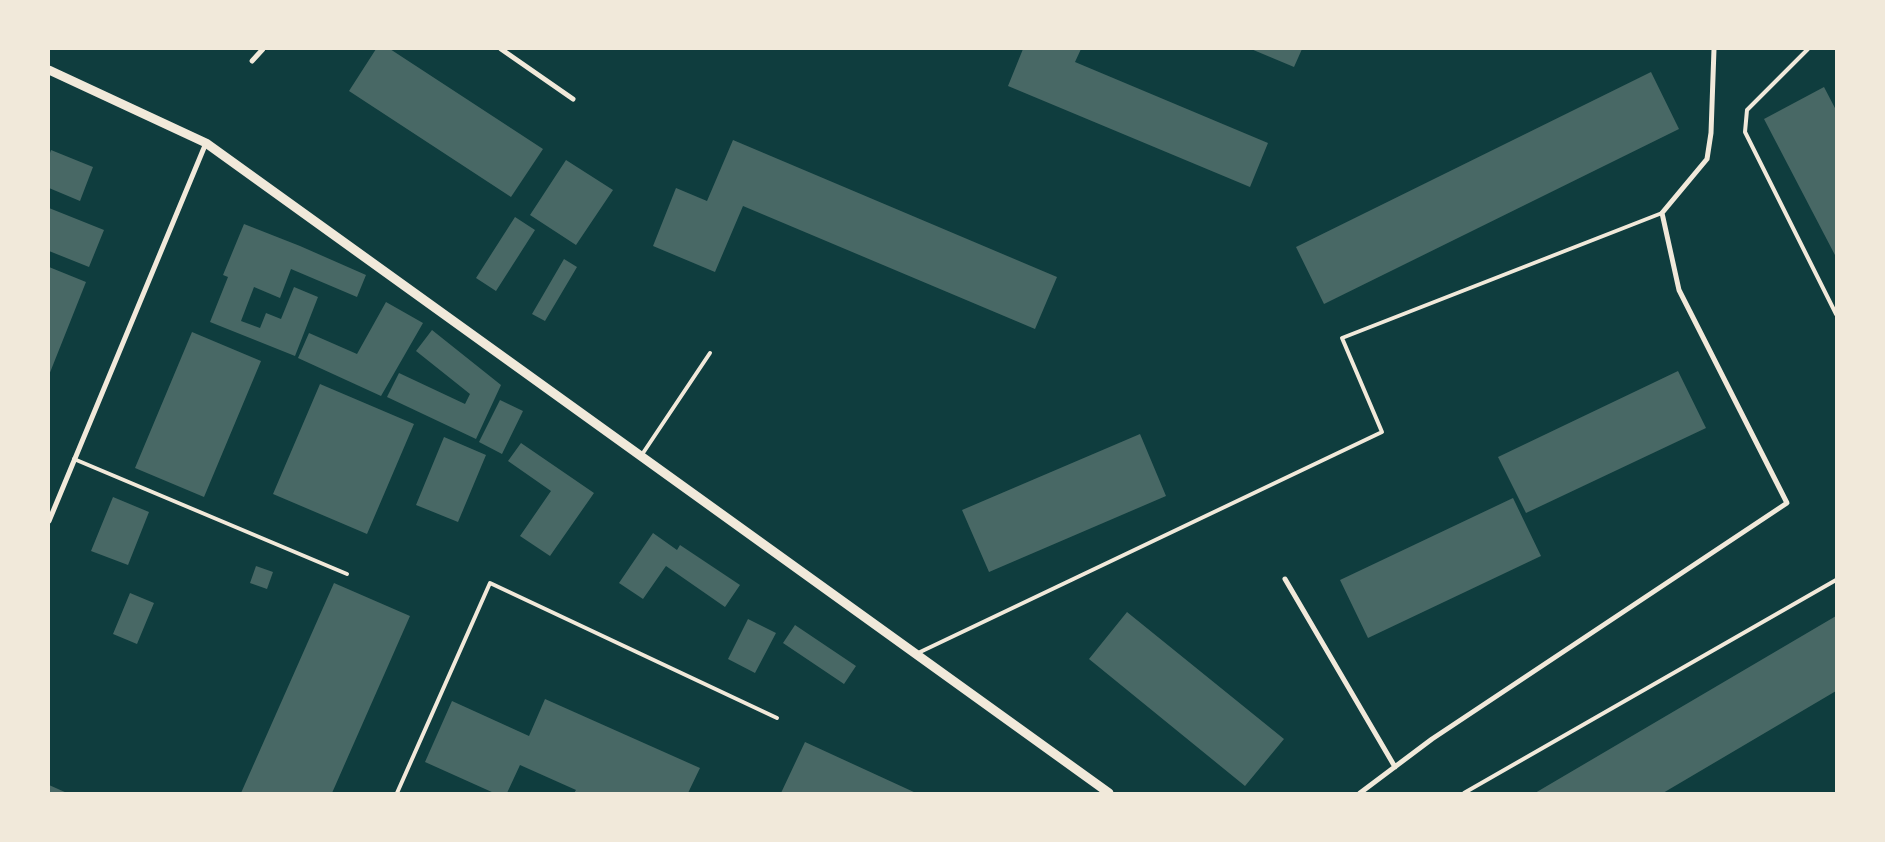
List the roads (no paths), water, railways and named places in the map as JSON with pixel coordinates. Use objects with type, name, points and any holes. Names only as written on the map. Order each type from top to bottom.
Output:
[{"type":"street","points":[[252,61],[262,49]]},
{"type":"street","points":[[501,49],[573,99]]},
{"type":"street","points":[[1360,793],[1432,739],[1787,503],[1679,290],[1662,213],[1707,159],[1711,133],[1714,49]]},
{"type":"street","points":[[49,70],[206,143],[1109,793]]},
{"type":"street","points":[[49,520],[206,143]]},
{"type":"street","points":[[1285,580],[1395,767]]},
{"type":"lane","points":[[1808,49],[1747,110],[1745,132],[1836,314]]},
{"type":"lane","points":[[916,654],[1382,432],[1342,338],[1662,213]]},
{"type":"lane","points":[[640,456],[710,353]]},
{"type":"lane","points":[[74,459],[347,574]]},
{"type":"lane","points":[[1464,793],[1836,580]]},
{"type":"lane","points":[[397,793],[490,583],[777,718]]}]
